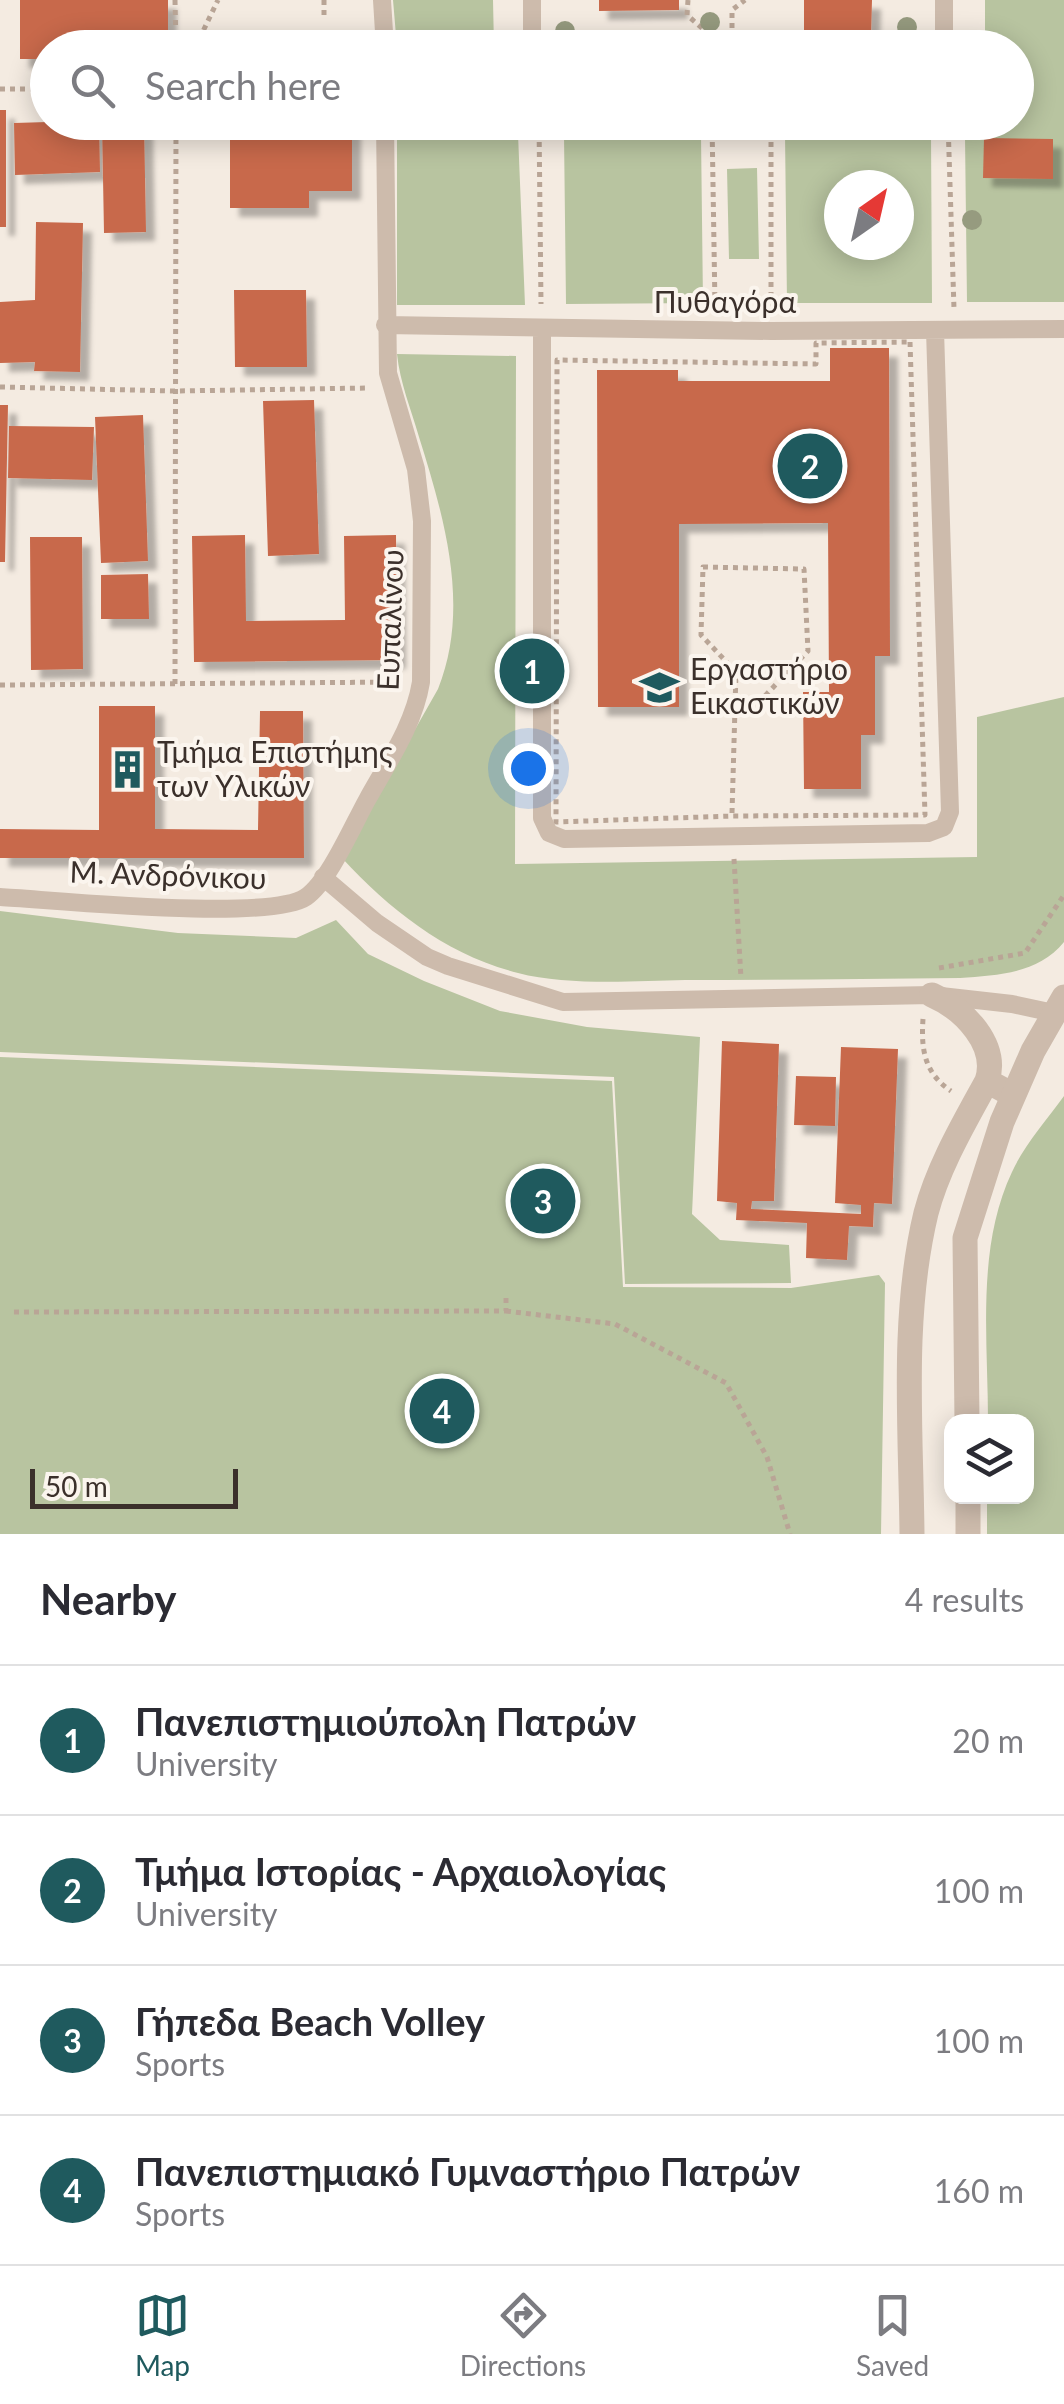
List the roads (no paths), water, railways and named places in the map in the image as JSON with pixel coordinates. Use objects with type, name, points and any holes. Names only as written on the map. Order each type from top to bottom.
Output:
[{"type":"street","points":[[967,1414],[964,1238],[1013,1095],[1064,988]]},
{"type":"street","points":[[912,1534],[911,1342],[926,1214],[938,1176],[987,1082],[991,1054],[945,1000],[928,993]]},
{"type":"street","points":[[987,1082],[1013,1095]]},
{"type":"street","points":[[968,1504],[968,1534]]},
{"type":"lane","points":[[382,0],[384,30]]},
{"type":"lane","points":[[532,0],[532,30]]},
{"type":"lane","points":[[944,0],[944,30]]},
{"type":"lane","name":"Ευπαλίνου","points":[[323,877],[401,740],[420,682],[422,520],[416,469],[392,388],[385,326],[385,140]]},
{"type":"lane","name":"Πυθαγόρα","points":[[385,326],[716,330],[1064,328]]},
{"type":"lane","points":[[542,329],[542,818],[549,833],[564,838],[732,825],[928,833],[944,827],[950,812],[945,330]]},
{"type":"lane","points":[[323,877],[389,932],[427,957],[563,1002],[928,993],[1039,1008],[1059,1005]]},
{"type":"lane","name":"Μ. Ανδρόνικου","points":[[0,897],[242,910],[288,906],[308,896],[323,877]]},
{"type":"place","name":"Τμήμα Ιστορίας - Αρχαιολογίας","points":[[810,466]]},
{"type":"place","name":"Πανεπιστημιούπολη Πατρών","points":[[532,671]]},
{"type":"place","name":"Εργαστήριο Εικαστικών","points":[[660,687]]},
{"type":"place","name":"Τμήμα Επιστήμης των Υλικών","points":[[127,770]]},
{"type":"place","name":"Γήπεδα Beach Volley","points":[[543,1201]]},
{"type":"place","name":"Πανεπιστημιακό Γυμναστήριο Πατρών","points":[[442,1411]]}]
